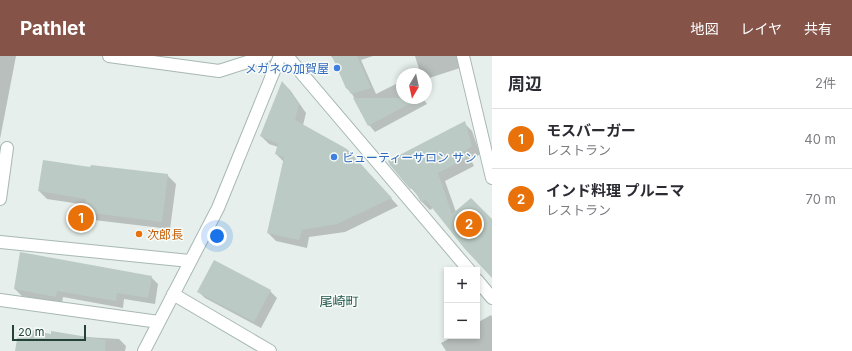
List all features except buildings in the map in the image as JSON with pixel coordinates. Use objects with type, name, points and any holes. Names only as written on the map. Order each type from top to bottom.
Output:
[{"type":"street","points":[[109,56],[219,71],[266,56]]},
{"type":"street","points":[[144,351],[218,208],[280,56]]},
{"type":"street","points":[[286,56],[466,267]]},
{"type":"street","points":[[463,56],[492,178]]},
{"type":"street","points":[[0,199],[7,148]]},
{"type":"street","points":[[0,242],[190,261]]},
{"type":"street","points":[[480,284],[492,298]]},
{"type":"street","points":[[173,294],[270,351]]},
{"type":"street","points":[[0,300],[159,322]]},
{"type":"place","name":"メガネの加賀屋","points":[[337,68]]},
{"type":"place","name":"ビューティーサロン サン","points":[[334,157]]},
{"type":"place","name":"モスバーガー","points":[[81,218]]},
{"type":"place","name":"インド料理 プルニマ","points":[[469,224]]},
{"type":"place","name":"次郎長","points":[[139,234]]},
{"type":"district","name":"尾崎町","points":[[339,301]]}]
